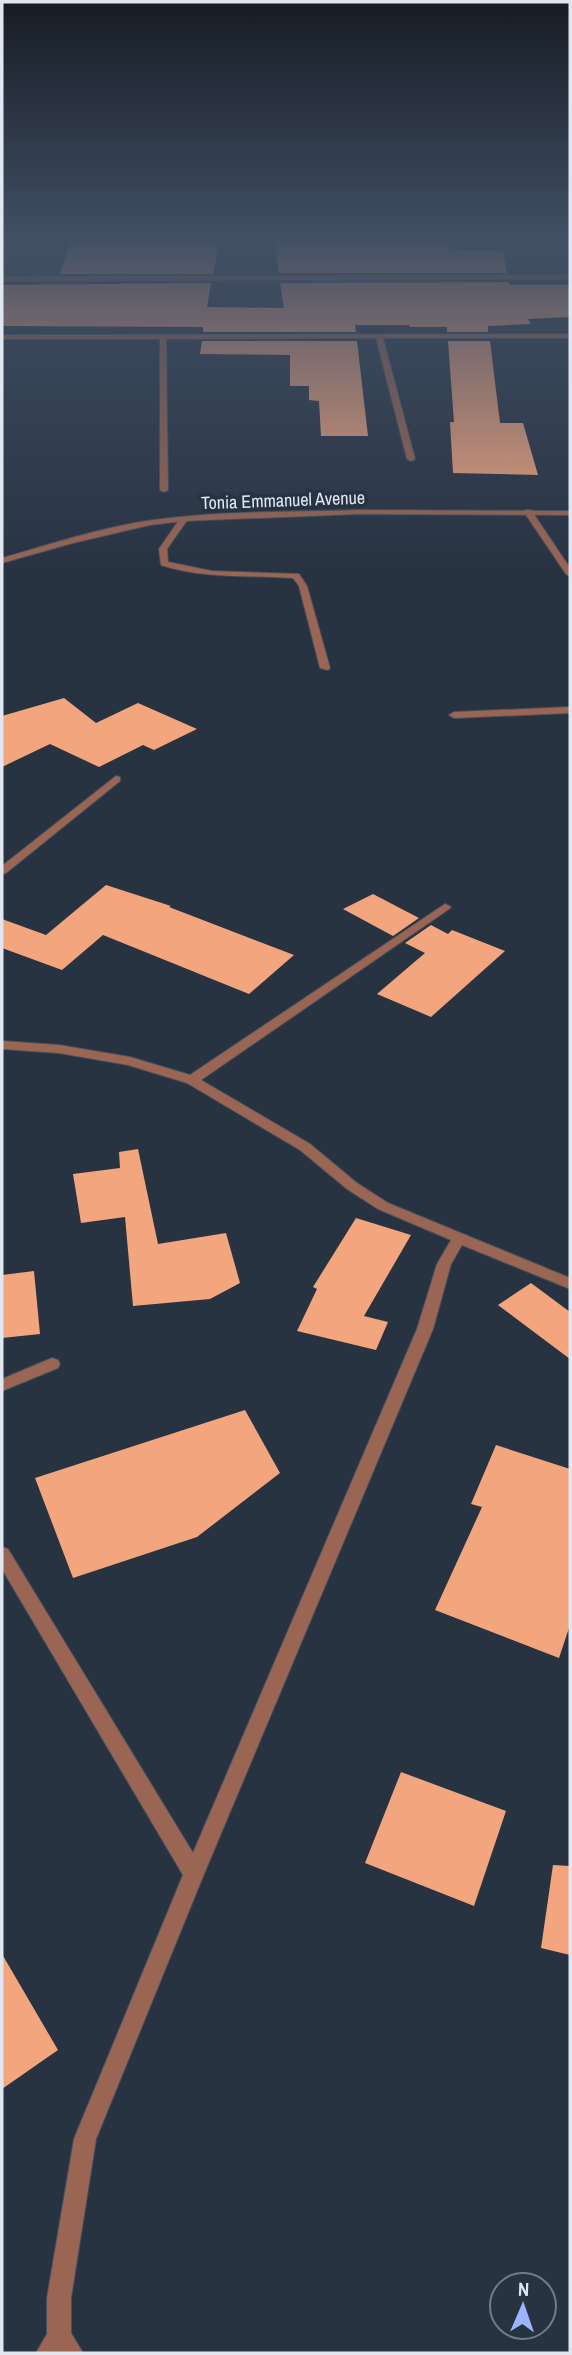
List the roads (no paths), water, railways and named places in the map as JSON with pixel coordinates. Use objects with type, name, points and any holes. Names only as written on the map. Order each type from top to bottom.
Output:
[{"type":"street","points":[[163,353],[164,490]]},
{"type":"street","points":[[383,353],[411,459]]},
{"type":"street","name":"Tonia Emmanuel Avenue","points":[[2,561],[123,529],[184,519],[358,512],[570,513]]},
{"type":"street","points":[[528,512],[570,574]]},
{"type":"street","points":[[184,519],[163,549],[164,563],[185,572],[272,573],[296,576],[303,586],[325,668]]},
{"type":"street","points":[[454,715],[570,710]]},
{"type":"street","points":[[2,871],[116,779]]},
{"type":"street","points":[[192,1080],[445,907]]},
{"type":"street","points":[[2,1045],[59,1049],[130,1061],[192,1080],[305,1147],[352,1186],[383,1206],[570,1284]]},
{"type":"street","points":[[59,2348],[59,2298],[85,2139],[425,1329],[444,1264],[458,1238]]},
{"type":"street","points":[[2,1385],[52,1364]]},
{"type":"street","points":[[2,1554],[194,1874]]}]
